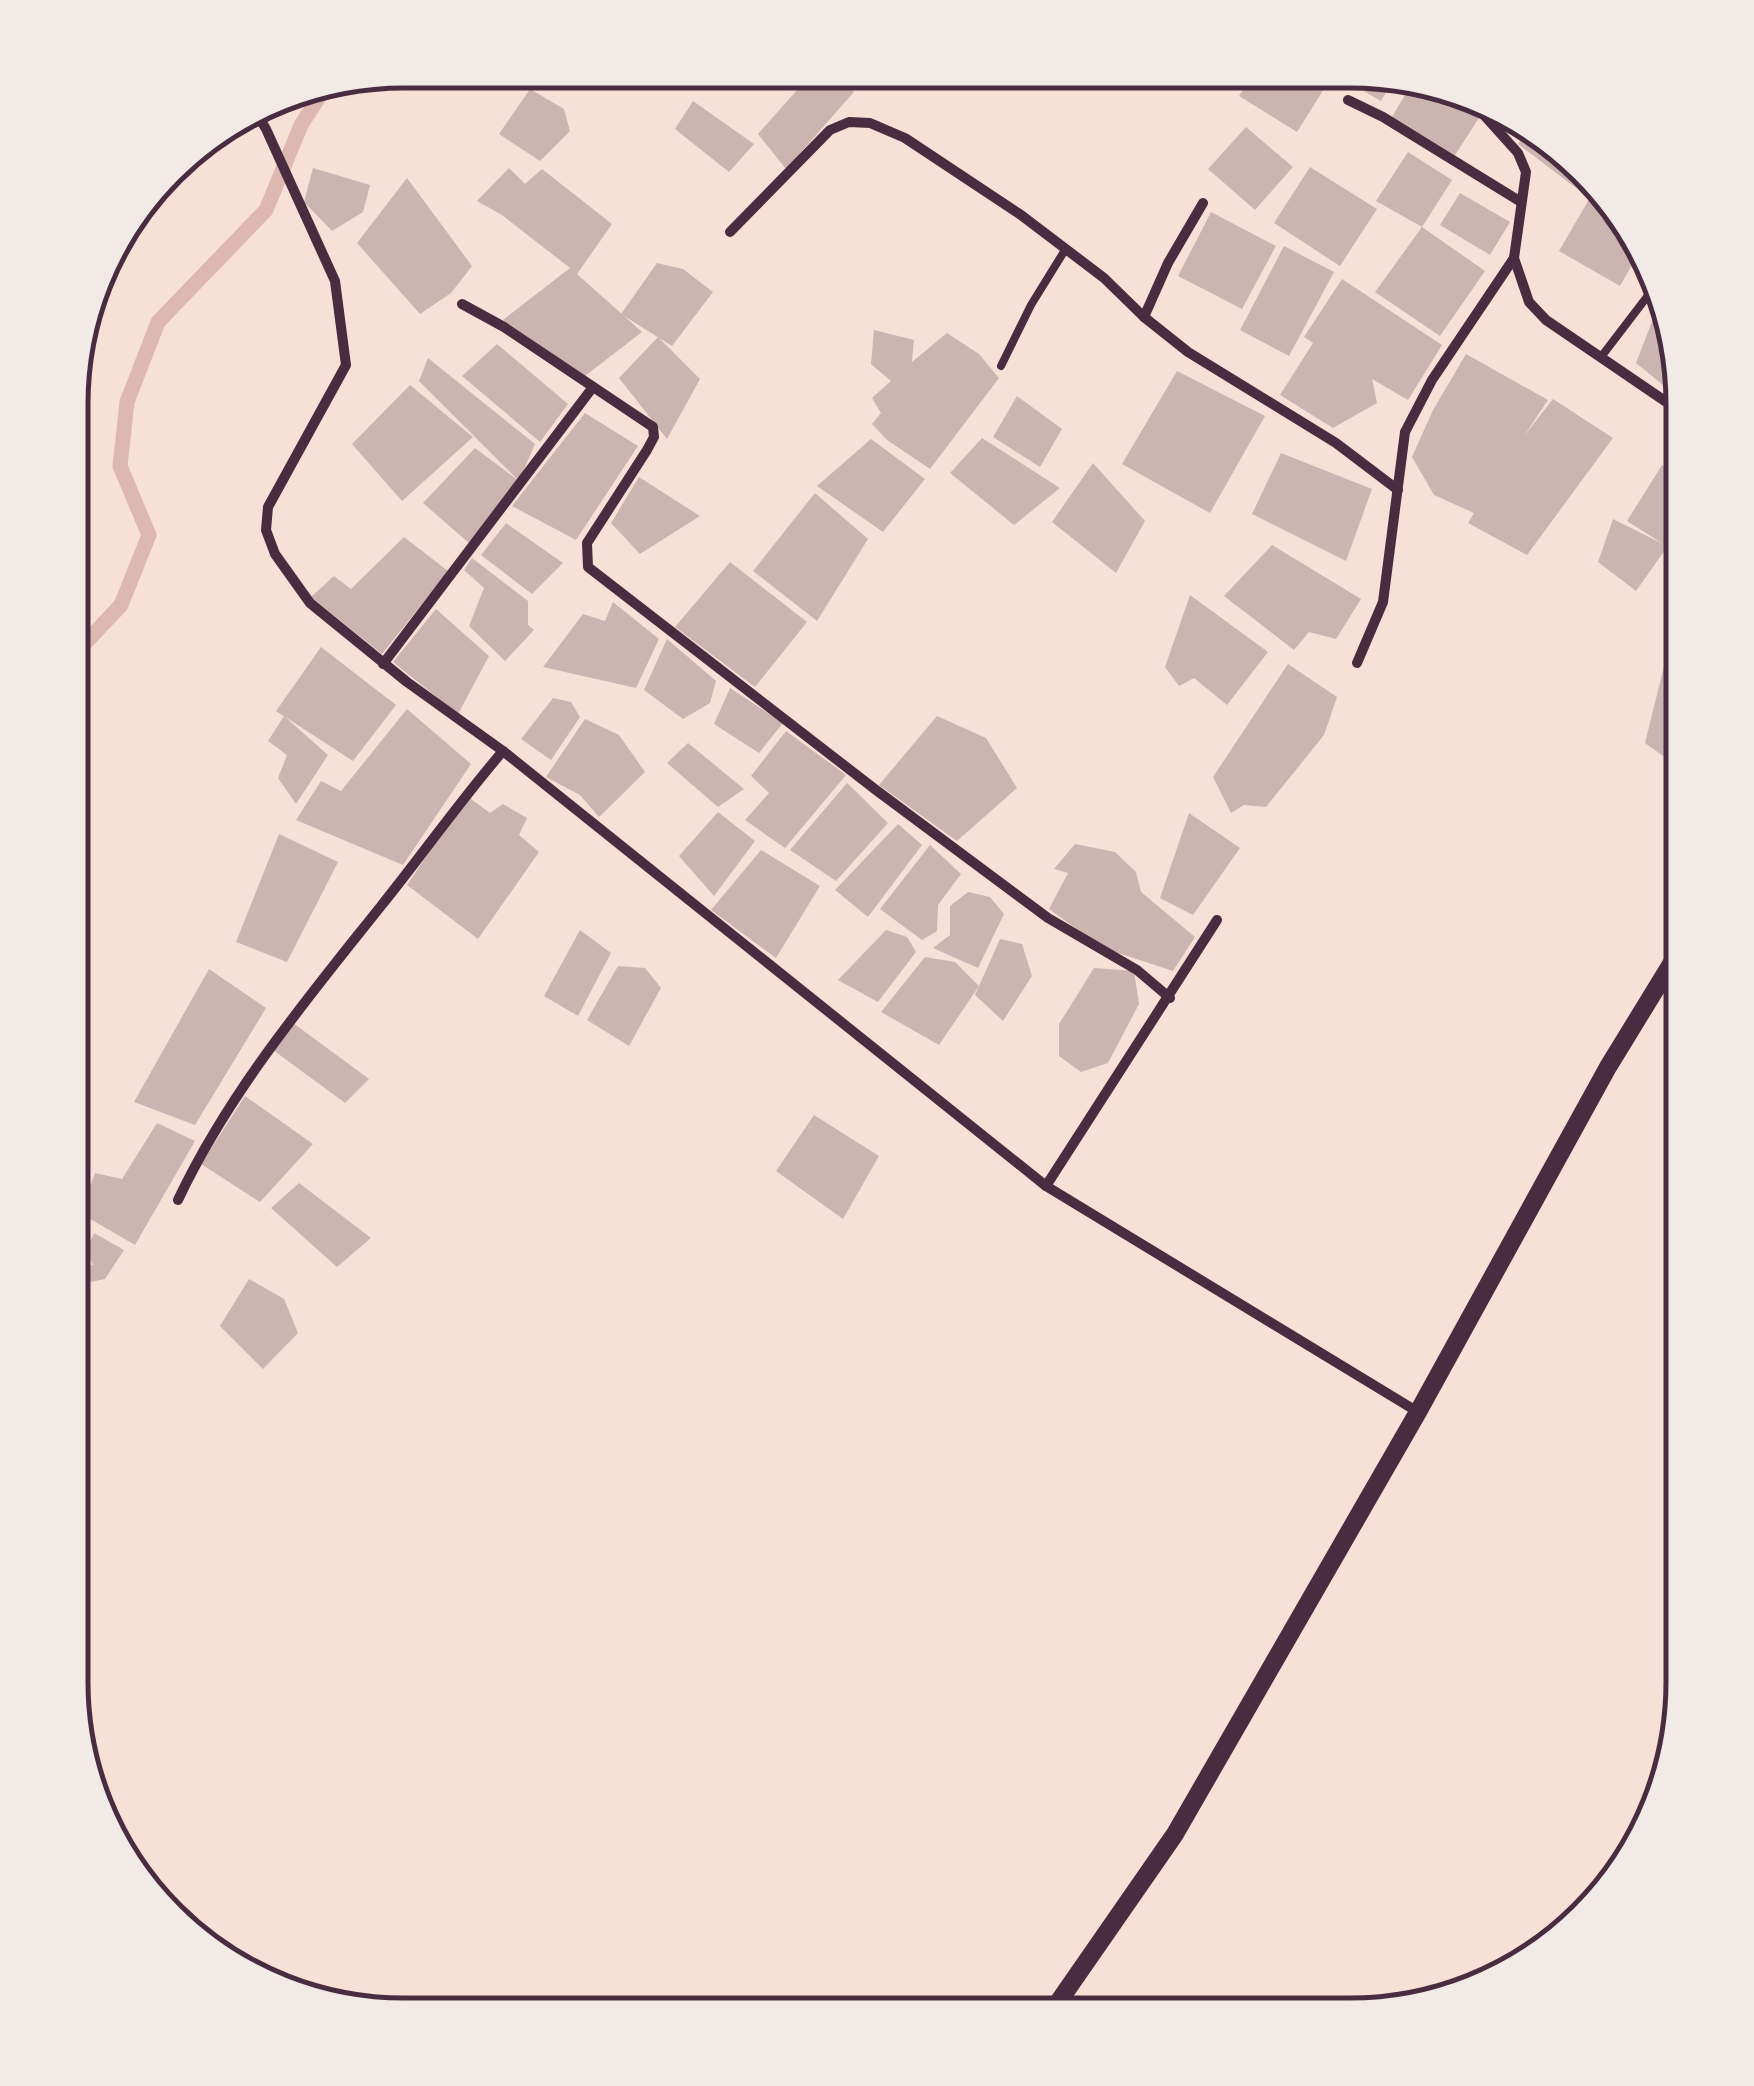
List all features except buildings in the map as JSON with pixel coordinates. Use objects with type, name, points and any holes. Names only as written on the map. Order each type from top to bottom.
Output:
[{"type":"street","points":[[1348,100],[1393,123],[1521,202]]},
{"type":"street","points":[[1487,119],[1518,153],[1526,172],[1514,258],[1529,302],[1546,320],[1666,402]]},
{"type":"street","points":[[262,122],[334,281],[346,365],[268,507],[266,530],[275,554],[310,603],[384,664],[503,751],[1046,1186],[1418,1412]]},
{"type":"street","points":[[730,232],[830,130],[848,122],[870,123],[905,138],[983,188],[1104,278],[1188,352],[1336,443],[1398,490]]},
{"type":"street","points":[[1144,317],[1168,263],[1203,203]]},
{"type":"street","points":[[1357,663],[1384,602],[1400,455],[1411,419],[1432,380],[1514,258]]},
{"type":"street","points":[[462,304],[504,327],[653,427],[654,437],[587,543],[588,567],[1048,918],[1136,970],[1170,998]]},
{"type":"street","points":[[384,664],[593,386]]},
{"type":"street","points":[[178,1200],[240,1092],[466,794],[503,751]]},
{"type":"street","points":[[1046,1186],[1217,920]]},
{"type":"street","points":[[1062,1998],[1175,1834],[1418,1412],[1608,1067],[1666,972]]},
{"type":"lane","points":[[1001,366],[1031,305],[1065,250]]},
{"type":"lane","points":[[1600,356],[1647,296]]},
{"type":"waterway","points":[[87,641],[121,605],[149,535],[120,466],[127,402],[158,322],[266,210],[301,125],[317,100]]}]
